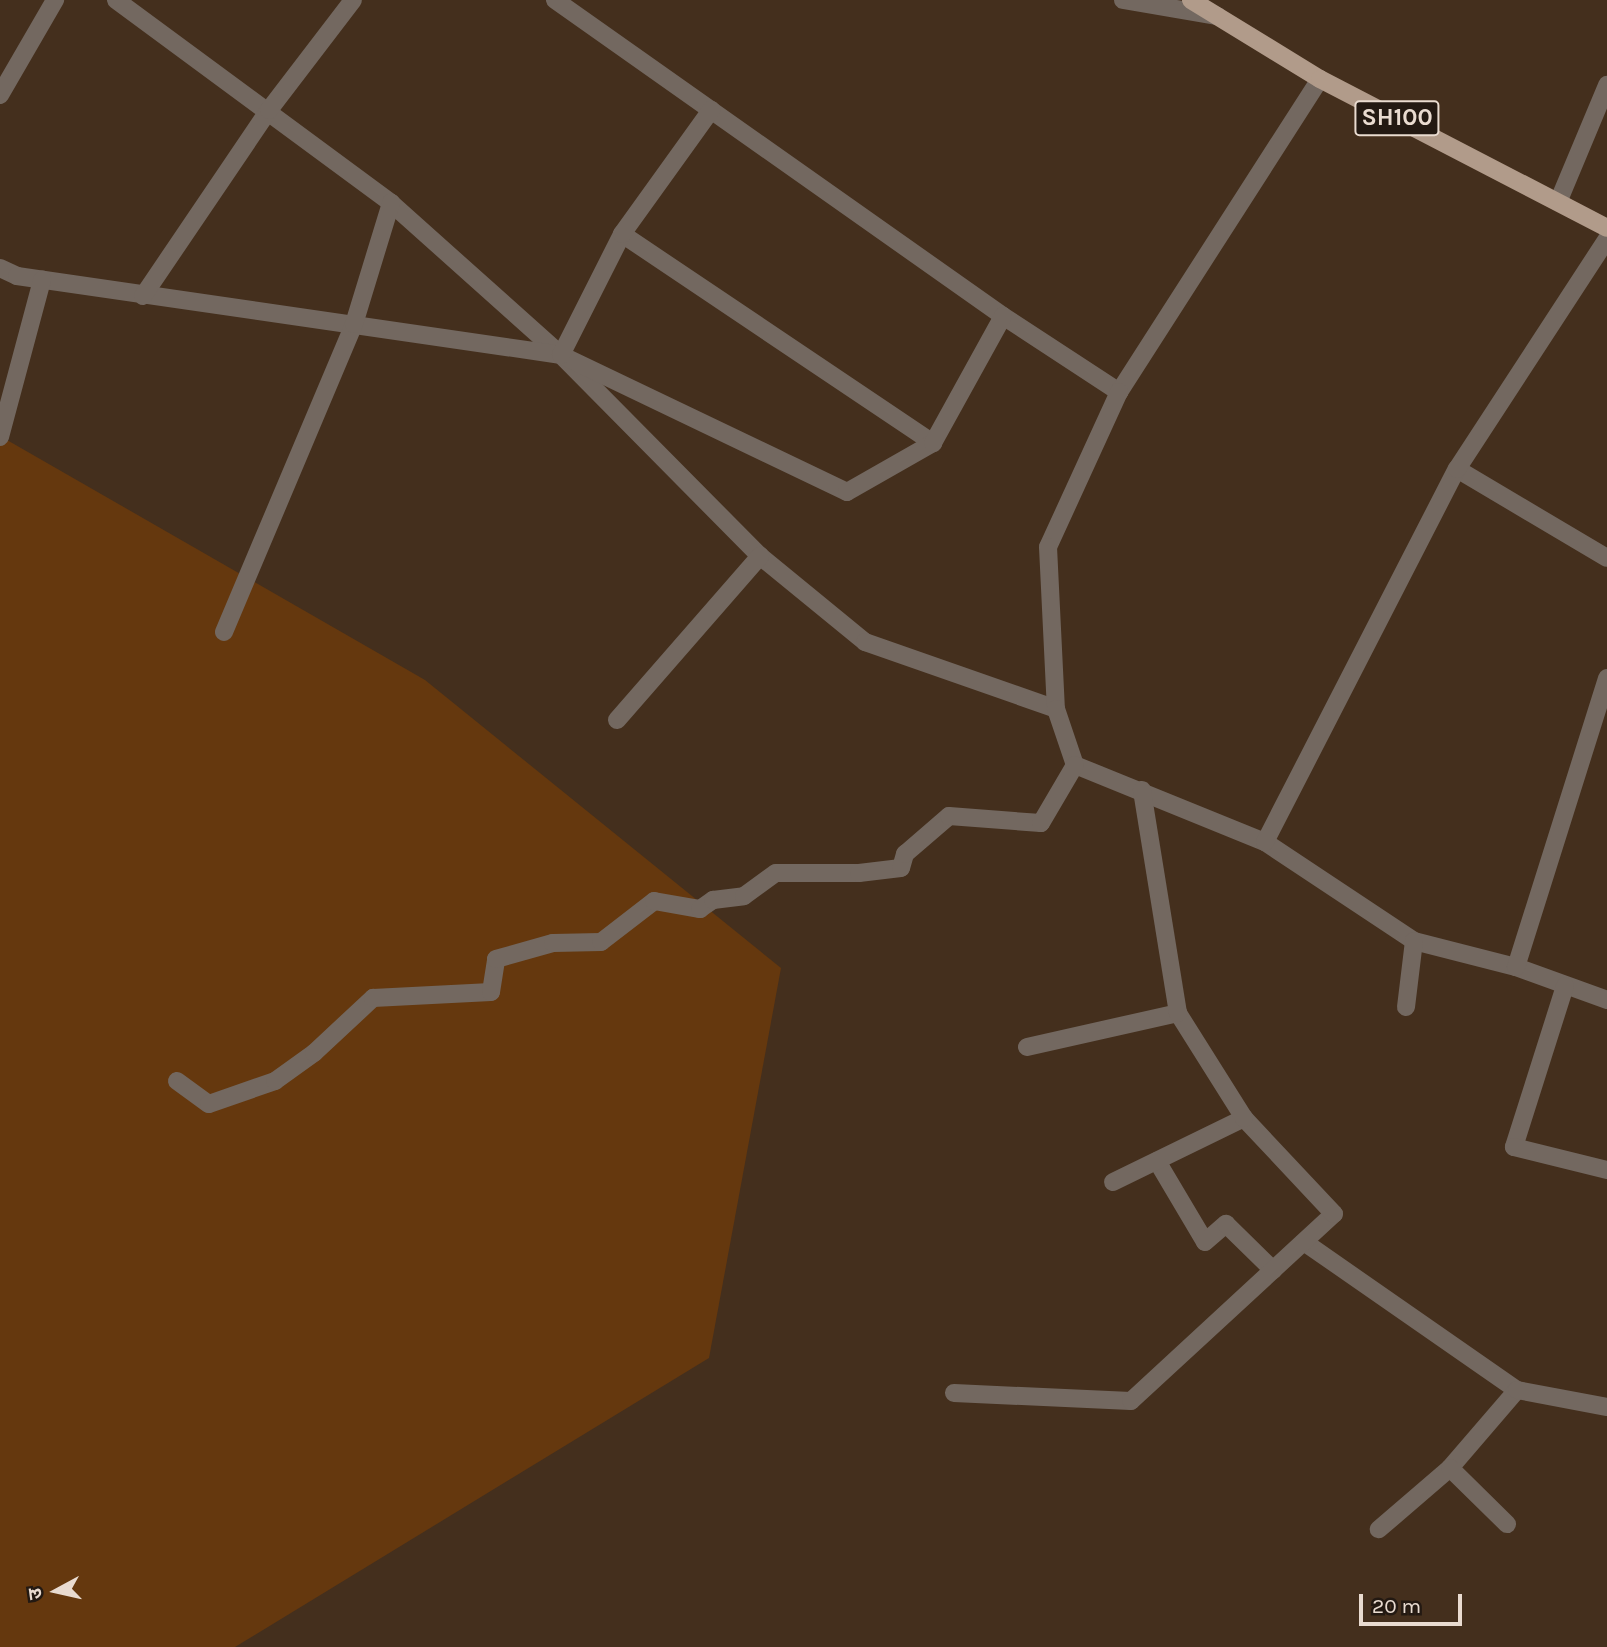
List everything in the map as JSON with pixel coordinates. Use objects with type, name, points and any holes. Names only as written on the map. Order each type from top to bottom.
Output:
[{"type":"main road","name":"SH100","points":[[1191,0],[1320,79],[1559,200],[1607,228]]},
{"type":"street","points":[[0,95],[55,0]]},
{"type":"street","points":[[116,0],[269,110],[391,203],[561,355],[760,556],[865,642],[1056,709]]},
{"type":"street","points":[[143,296],[269,110],[353,0]]},
{"type":"street","points":[[555,0],[1003,316],[1119,392]]},
{"type":"street","points":[[1123,0],[1218,16]]},
{"type":"street","points":[[177,1081],[209,1104],[275,1081],[314,1053],[373,998],[491,992],[496,959],[553,943],[601,942],[654,901],[700,909],[713,900],[744,896],[776,873],[859,873],[901,868],[905,854],[949,816],[1041,823],[1075,765],[1056,709],[1048,547],[1119,392],[1320,79]]},
{"type":"street","points":[[1559,200],[1607,85]]},
{"type":"street","points":[[561,355],[622,234],[711,110]]},
{"type":"street","points":[[224,632],[354,324],[391,203]]},
{"type":"street","points":[[622,234],[933,443]]},
{"type":"street","points":[[1265,842],[1457,469],[1607,239]]},
{"type":"street","points":[[0,268],[41,280],[143,296],[561,355],[847,492],[933,443],[1003,316]]},
{"type":"street","points":[[0,437],[41,280]]},
{"type":"street","points":[[1457,469],[1607,558]]},
{"type":"street","points":[[617,720],[760,556]]},
{"type":"street","points":[[1516,967],[1607,678]]},
{"type":"street","points":[[1075,765],[1265,842],[1414,941],[1516,967],[1607,1000]]},
{"type":"street","points":[[954,1393],[1131,1401],[1334,1214],[1244,1118],[1178,1013],[1142,790]]},
{"type":"street","points":[[1406,1006],[1414,941]]},
{"type":"street","points":[[1565,986],[1514,1147],[1607,1170]]},
{"type":"street","points":[[1027,1047],[1178,1013]]},
{"type":"street","points":[[1113,1182],[1244,1118]]},
{"type":"street","points":[[1157,1161],[1205,1242],[1226,1224],[1273,1270]]},
{"type":"street","points":[[1304,1241],[1517,1390],[1607,1407]]},
{"type":"street","points":[[1380,1529],[1450,1468],[1517,1390]]},
{"type":"street","points":[[1450,1468],[1507,1524]]},
{"type":"shaded area","points":[[0,436],[425,680],[781,968],[709,1358],[235,1647],[0,1647]]}]
